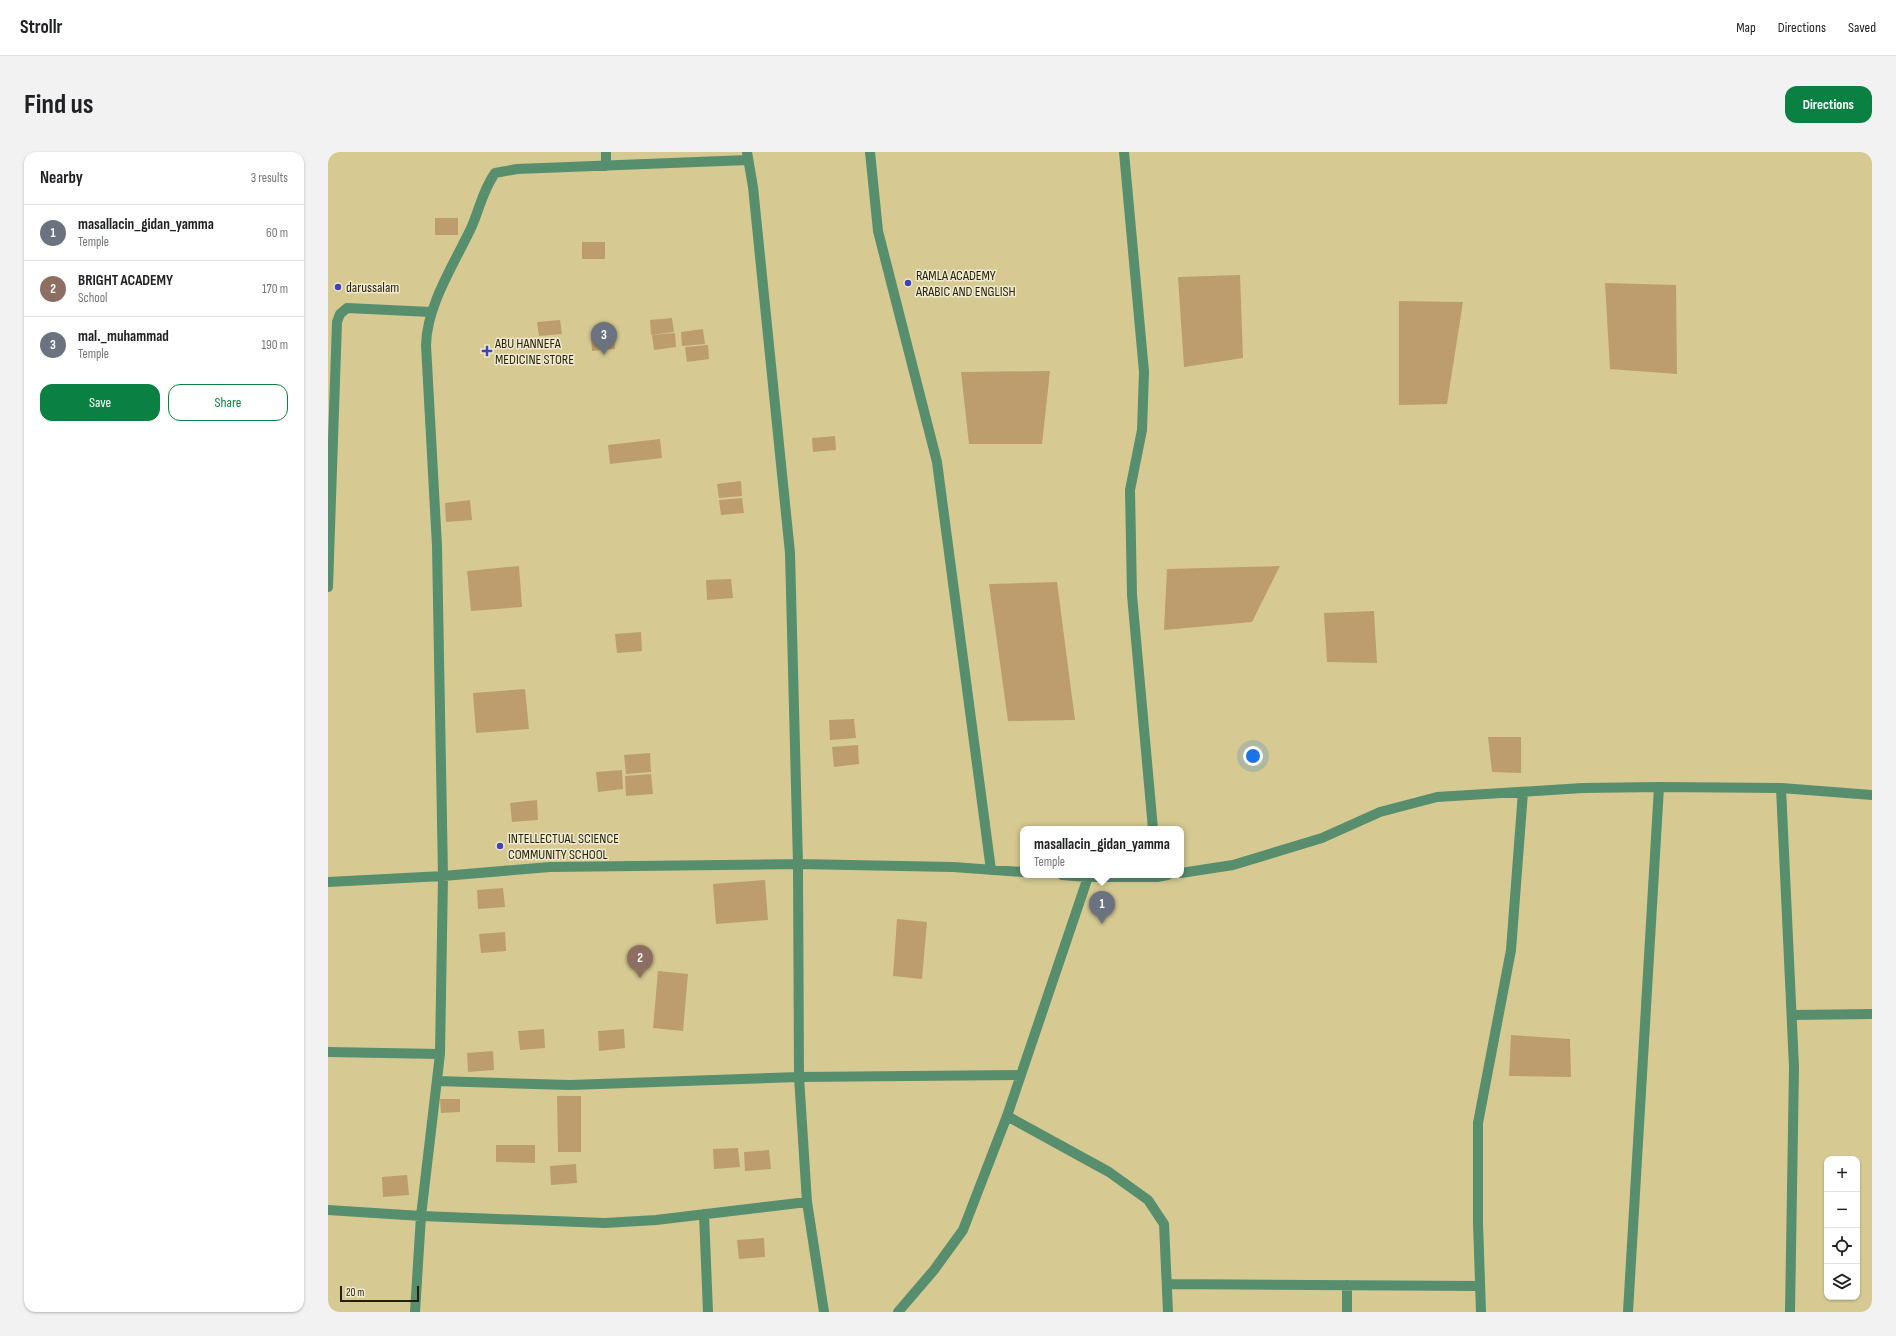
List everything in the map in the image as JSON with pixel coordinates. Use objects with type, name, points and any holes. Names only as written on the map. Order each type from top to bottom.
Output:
[{"type":"street","points":[[606,152],[606,166]]},
{"type":"street","points":[[870,152],[878,231],[937,462],[991,870]]},
{"type":"street","points":[[1124,152],[1144,372],[1142,430],[1130,490],[1132,595],[1153,826]]},
{"type":"street","points":[[415,1312],[422,1216],[440,1054],[443,876],[437,546],[426,329],[431,312],[473,224],[487,185],[495,173],[517,169],[606,166],[748,156],[753,187],[790,554],[798,864],[799,1077],[808,1202],[824,1312]]},
{"type":"street","points":[[328,587],[337,322],[347,308],[431,312]]},
{"type":"street","points":[[1628,1312],[1659,787]]},
{"type":"street","points":[[1184,873],[1233,866],[1322,838],[1380,812],[1437,797],[1583,788],[1659,787],[1781,788],[1872,794]]},
{"type":"street","points":[[1781,788],[1794,1067],[1790,1312]]},
{"type":"street","points":[[1481,1312],[1478,1223],[1478,1123],[1511,950],[1523,792]]},
{"type":"street","points":[[328,882],[443,876],[550,867],[798,864],[953,867],[1020,872]]},
{"type":"street","points":[[898,1312],[934,1270],[963,1230],[1007,1116],[1088,878]]},
{"type":"street","points":[[1792,1016],[1872,1014]]},
{"type":"street","points":[[328,1052],[440,1054]]},
{"type":"street","points":[[437,1081],[570,1085],[799,1077],[1020,1075]]},
{"type":"street","points":[[1007,1116],[1110,1172],[1148,1200],[1164,1224],[1168,1312]]},
{"type":"street","points":[[328,1210],[422,1216],[605,1223],[704,1214],[808,1202]]},
{"type":"street","points":[[704,1214],[708,1312]]},
{"type":"street","points":[[1167,1284],[1480,1286]]},
{"type":"street","points":[[1347,1285],[1347,1312]]},
{"type":"building","points":[[435,218],[458,218],[458,235],[435,235]]},
{"type":"building","points":[[582,242],[605,242],[605,259],[582,259]]},
{"type":"building","points":[[1240,275],[1243,358],[1184,367],[1178,277]]},
{"type":"building","points":[[1605,283],[1676,285],[1677,374],[1610,369]]},
{"type":"building","points":[[1399,301],[1463,302],[1447,404],[1399,405]]},
{"type":"building","points":[[672,318],[674,332],[651,335],[650,320]]},
{"type":"building","points":[[560,320],[562,334],[539,336],[537,322]]},
{"type":"building","points":[[703,329],[705,344],[682,346],[681,332]]},
{"type":"building","points":[[675,333],[676,347],[654,350],[652,335]]},
{"type":"building","points":[[614,335],[615,349],[592,351],[591,337]]},
{"type":"building","points":[[708,345],[709,359],[687,362],[685,347]]},
{"type":"building","points":[[1050,371],[1042,444],[969,444],[961,372]]},
{"type":"building","points":[[835,436],[836,450],[813,452],[812,438]]},
{"type":"building","points":[[660,439],[662,458],[610,464],[608,445]]},
{"type":"building","points":[[741,481],[742,496],[719,498],[717,484]]},
{"type":"building","points":[[742,498],[744,513],[721,515],[719,500]]},
{"type":"building","points":[[470,500],[472,520],[446,522],[445,503]]},
{"type":"building","points":[[519,566],[522,607],[471,611],[467,571]]},
{"type":"building","points":[[1280,566],[1252,622],[1164,630],[1167,569]]},
{"type":"building","points":[[731,579],[733,598],[707,600],[706,580]]},
{"type":"building","points":[[1057,582],[1075,720],[1008,721],[989,584]]},
{"type":"building","points":[[1374,611],[1377,663],[1327,662],[1324,613]]},
{"type":"building","points":[[641,632],[642,651],[617,653],[615,634]]},
{"type":"building","points":[[525,689],[529,729],[476,733],[473,693]]},
{"type":"building","points":[[854,719],[856,738],[830,740],[829,720]]},
{"type":"building","points":[[1488,737],[1521,737],[1521,773],[1492,772]]},
{"type":"building","points":[[858,745],[859,764],[834,767],[832,747]]},
{"type":"building","points":[[650,753],[651,772],[626,774],[624,755]]},
{"type":"building","points":[[622,770],[623,789],[598,792],[596,772]]},
{"type":"building","points":[[651,774],[653,794],[626,796],[625,776]]},
{"type":"building","points":[[537,800],[538,820],[512,822],[510,803]]},
{"type":"building","points":[[765,880],[768,920],[716,924],[713,884]]},
{"type":"building","points":[[503,888],[505,907],[478,909],[477,890]]},
{"type":"building","points":[[897,919],[927,922],[922,979],[893,976]]},
{"type":"building","points":[[505,932],[506,951],[481,953],[479,934]]},
{"type":"building","points":[[658,971],[688,974],[683,1031],[653,1028]]},
{"type":"building","points":[[544,1029],[545,1048],[520,1050],[518,1031]]},
{"type":"building","points":[[624,1029],[625,1048],[599,1051],[598,1031]]},
{"type":"building","points":[[1511,1035],[1570,1039],[1571,1077],[1509,1076]]},
{"type":"building","points":[[493,1051],[494,1070],[468,1072],[467,1053]]},
{"type":"building","points":[[557,1096],[581,1096],[581,1152],[558,1152]]},
{"type":"building","points":[[440,1099],[460,1099],[460,1112],[441,1113]]},
{"type":"building","points":[[496,1145],[535,1145],[535,1163],[496,1162]]},
{"type":"building","points":[[738,1148],[740,1167],[714,1169],[713,1149]]},
{"type":"building","points":[[769,1150],[771,1169],[745,1171],[744,1152]]},
{"type":"building","points":[[576,1164],[577,1183],[551,1185],[550,1166]]},
{"type":"building","points":[[407,1175],[409,1195],[383,1197],[382,1177]]},
{"type":"building","points":[[764,1238],[765,1257],[739,1259],[737,1240]]},
{"type":"place","name":"RAMLA ACADEMY ARABIC AND ENGLISH","points":[[908,283]]},
{"type":"place","name":"darussalam","points":[[338,287]]},
{"type":"place","name":"ABU HANNEFA MEDICINE STORE","points":[[487,351]]},
{"type":"place","name":"mal._muhammad","points":[[604,355]]},
{"type":"place","name":"INTELLECTUAL SCIENCE COMMUNITY SCHOOL","points":[[500,846]]},
{"type":"place","name":"masallacin_gidan_yamma","points":[[1102,924]]},
{"type":"place","name":"BRIGHT ACADEMY","points":[[640,978]]}]
